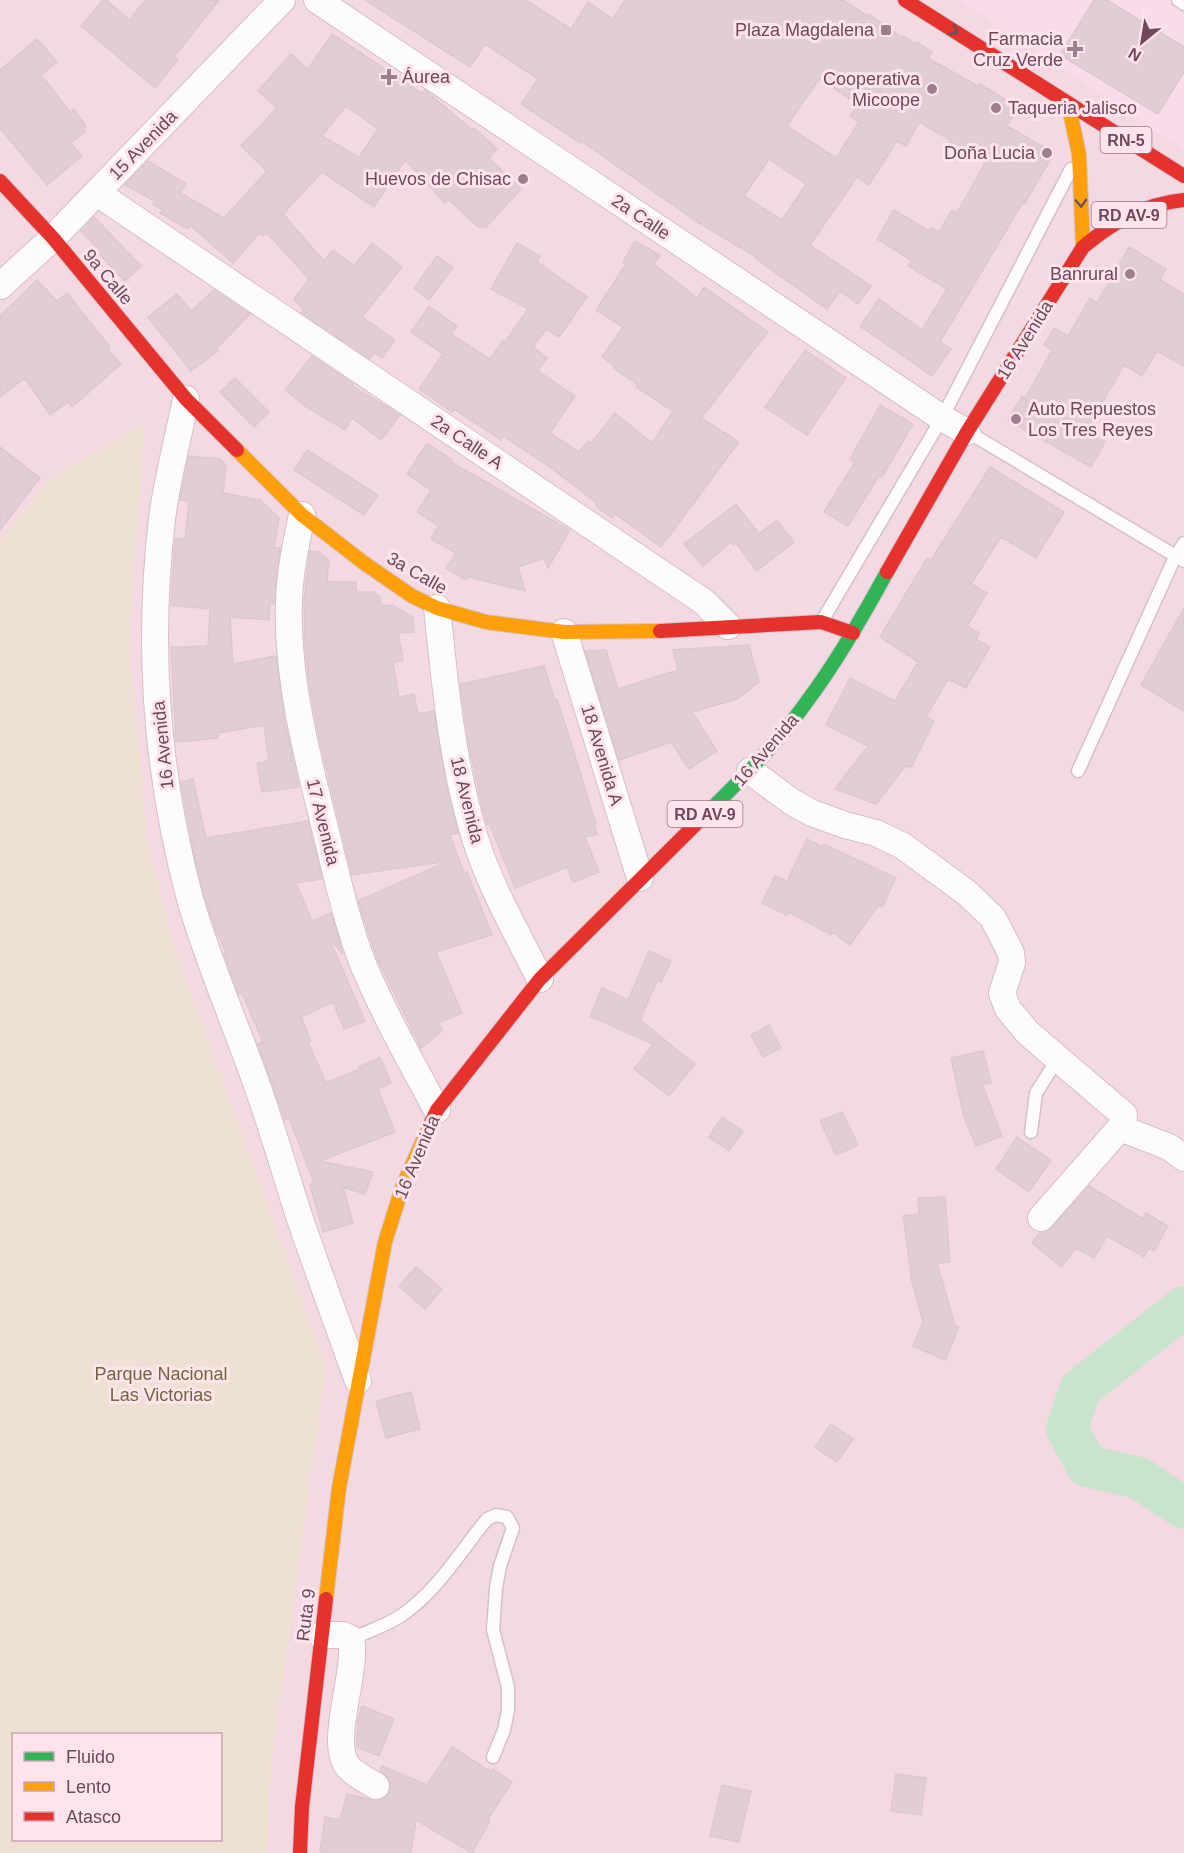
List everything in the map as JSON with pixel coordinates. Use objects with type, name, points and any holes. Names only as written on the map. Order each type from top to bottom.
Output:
[{"type":"main road","name":"RN-5","points":[[905,0],[1184,176]]},
{"type":"main road","points":[[1068,103],[1079,154],[1083,247]]},
{"type":"main road","name":"9a Calle","points":[[0,181],[53,238],[186,399]]},
{"type":"main road","name":"16 Avenida","points":[[358,1382],[385,1242],[403,1185],[437,1110],[540,979],[750,771],[808,701],[853,633],[967,432],[1083,247],[1100,232],[1140,209],[1160,203],[1184,200]]},
{"type":"main road","name":"3a Calle","points":[[186,399],[302,515],[387,579],[412,596],[437,608],[486,622],[564,632],[675,631],[728,626]]},
{"type":"main road","points":[[728,626],[821,622],[853,633]]},
{"type":"main road","name":"Ruta 9","points":[[300,1853],[302,1808],[339,1488],[358,1382]]},
{"type":"street","name":"15 Avenida","points":[[0,286],[53,238],[282,0]]},
{"type":"street","name":"2a Calle","points":[[318,0],[942,418],[967,432]]},
{"type":"street","name":"2a Calle A","points":[[97,193],[704,602],[728,626]]},
{"type":"street","name":"16 Avenida","points":[[186,399],[165,496],[157,580],[155,659],[160,738],[166,786],[190,897],[204,944],[259,1090],[299,1215],[358,1382]]},
{"type":"street","name":"17 Avenida","points":[[302,515],[291,568],[289,637],[309,765],[334,863],[364,964],[408,1057],[437,1110]]},
{"type":"street","name":"18 Avenida","points":[[437,608],[444,683],[463,794],[476,840],[504,909],[540,979]]},
{"type":"street","name":"18 Avenida A","points":[[564,632],[640,878]]},
{"type":"street","points":[[750,771],[792,802],[812,813],[876,833],[903,846],[967,893],[993,918],[1011,953],[1012,963],[1002,993],[1008,1009],[1028,1033],[1057,1060],[1124,1115],[1120,1128],[1041,1218]]},
{"type":"street","points":[[1120,1128],[1169,1147],[1184,1158]]},
{"type":"street","points":[[321,1635],[343,1635],[351,1639],[352,1655],[341,1750],[348,1766],[376,1786]]},
{"type":"lane","points":[[1178,0],[1184,4]]},
{"type":"lane","name":"16 Avenida","points":[[821,622],[942,418],[1079,154]]},
{"type":"lane","points":[[967,432],[1180,559]]},
{"type":"lane","points":[[1078,771],[1180,559],[1184,543]]},
{"type":"lane","points":[[1031,1132],[1035,1093],[1057,1060]]},
{"type":"lane","points":[[351,1639],[400,1616],[414,1606],[434,1587],[487,1519],[496,1515],[507,1517],[513,1528],[498,1577],[493,1630],[508,1687],[508,1710],[504,1730],[494,1757]]},
{"type":"shaded area","points":[[0,0],[1184,0],[1184,1853],[267,1853],[268,1790],[173,942],[148,847],[129,646],[145,424],[49,479],[2,539],[0,537]]},
{"type":"shaded area","points":[[959,0],[1184,0],[1184,150]]},
{"type":"green space","name":"Parque Nacional Las Victorias","points":[[145,423],[129,646],[148,847],[173,942],[326,1367],[268,1790],[267,1853],[0,1853],[0,537],[2,538],[49,479]]},
{"type":"building","points":[[103,0],[130,20],[145,0],[219,0],[174,57],[178,60],[155,88],[81,26]]},
{"type":"building","points":[[365,0],[526,0],[571,29],[588,2],[613,19],[625,0],[843,0],[868,16],[869,14],[903,38],[904,36],[916,44],[917,42],[932,52],[928,58],[978,86],[980,84],[1018,107],[1007,126],[1054,153],[940,342],[951,349],[932,376],[860,326],[879,299],[922,330],[947,289],[908,266],[911,260],[877,239],[894,210],[929,231],[931,228],[939,232],[952,210],[957,213],[985,163],[919,122],[906,146],[897,141],[869,185],[857,177],[810,245],[871,286],[858,304],[840,291],[827,309],[756,257],[699,223],[581,141],[580,143],[521,104],[538,79],[485,44],[470,67]],"holes":[[[819,79],[858,104],[850,116],[859,122],[836,158],[787,126]],[[769,159],[806,184],[782,220],[744,196]]]},
{"type":"building","points":[[1094,0],[1107,0],[1184,47],[1184,72],[1158,114],[1060,55]]},
{"type":"building","points":[[332,34],[421,93],[425,90],[472,130],[474,128],[497,149],[489,158],[521,189],[486,227],[478,227],[448,199],[445,203],[405,160],[374,207],[322,172],[283,214],[324,261],[333,250],[354,266],[372,243],[402,267],[362,317],[395,340],[382,358],[374,352],[370,359],[301,313],[304,310],[294,299],[309,279],[267,233],[263,236],[260,233],[233,263],[190,225],[188,229],[160,213],[163,210],[153,204],[155,201],[125,185],[148,161],[186,184],[180,193],[224,218],[267,171],[241,146],[277,108],[258,91],[291,54],[308,69]],"holes":[[[346,106],[378,129],[359,157],[322,136]]]},
{"type":"building","points":[[37,39],[57,62],[41,75],[70,112],[74,109],[85,125],[85,132],[71,143],[82,156],[47,185],[0,128],[0,70]]},
{"type":"building","points":[[94,217],[141,266],[125,281],[81,231]]},
{"type":"building","points":[[635,241],[660,255],[654,264],[697,298],[704,287],[768,332],[701,418],[739,442],[661,547],[615,514],[612,518],[596,506],[597,503],[551,468],[503,436],[501,440],[454,409],[452,412],[419,389],[443,354],[411,332],[429,306],[457,326],[451,334],[490,359],[528,309],[491,289],[517,243],[540,256],[537,262],[587,297],[559,337],[546,329],[533,347],[547,358],[538,371],[575,396],[550,433],[579,452],[588,441],[591,443],[615,413],[652,443],[673,411],[636,387],[638,385],[613,368],[615,366],[602,357],[623,327],[596,310],[626,264],[623,262]]},
{"type":"building","points":[[1129,247],[1166,269],[1160,280],[1184,294],[1184,366],[1157,351],[1142,376],[1124,365],[1086,432],[1105,442],[1091,467],[1008,420],[1022,396],[1025,398],[1052,350],[1044,345],[1054,328],[1068,336],[1090,298],[1097,303]]},
{"type":"building","points":[[437,256],[453,267],[429,300],[414,288]]},
{"type":"building","points":[[37,280],[57,301],[67,293],[110,347],[108,350],[121,364],[72,407],[68,402],[50,415],[25,378],[0,397],[0,316]]},
{"type":"building","points":[[214,290],[250,314],[216,349],[218,351],[191,371],[148,317],[177,294],[191,311]]},
{"type":"building","points":[[805,350],[846,378],[807,435],[765,407]]},
{"type":"building","points":[[312,356],[353,384],[352,386],[400,415],[381,440],[352,418],[345,430],[308,408],[285,390]]},
{"type":"building","points":[[235,378],[269,412],[254,427],[220,392]]},
{"type":"building","points":[[880,405],[913,424],[882,477],[879,476],[848,526],[824,512],[855,462],[850,459]]},
{"type":"building","points":[[427,443],[452,460],[451,462],[570,530],[548,568],[544,558],[518,567],[525,591],[468,577],[466,580],[446,568],[456,553],[431,539],[438,526],[417,512],[431,490],[407,474]]},
{"type":"building","points":[[0,447],[40,478],[0,530]]},
{"type":"building","points":[[307,450],[378,495],[364,515],[294,470]]},
{"type":"building","points":[[189,456],[220,459],[226,465],[223,493],[260,500],[279,518],[274,548],[280,548],[274,604],[270,604],[269,620],[230,617],[233,664],[276,656],[284,718],[299,787],[262,792],[257,763],[269,761],[264,725],[218,733],[218,738],[176,742],[171,647],[208,646],[210,609],[171,605],[175,538],[185,539],[189,501],[180,500]]},
{"type":"building","points":[[990,467],[1064,512],[1036,558],[1001,537],[971,584],[987,593],[967,626],[979,633],[976,639],[990,647],[966,688],[948,679],[926,717],[934,721],[911,768],[906,765],[876,804],[835,789],[868,746],[826,725],[850,678],[895,701],[918,662],[880,637],[927,558],[931,560]]},
{"type":"building","points":[[736,504],[759,534],[777,520],[794,542],[757,571],[736,543],[734,545],[731,542],[703,566],[684,544]]},
{"type":"building","points":[[310,551],[319,552],[329,560],[327,582],[356,582],[356,592],[373,592],[380,597],[380,606],[392,605],[413,617],[414,632],[398,633],[403,660],[393,663],[399,697],[414,694],[418,714],[434,711],[446,784],[458,833],[450,835],[464,873],[467,872],[492,935],[436,952],[462,1013],[438,1023],[443,1030],[421,1048],[377,958],[358,901],[442,864],[441,862],[352,875],[309,684],[304,600]]},
{"type":"building","points":[[1184,608],[1184,711],[1141,685]]},
{"type":"building","points":[[749,645],[759,682],[737,699],[692,712],[717,751],[689,769],[671,742],[619,760],[585,651],[606,650],[618,689],[678,670],[673,650]]},
{"type":"building","points":[[544,666],[555,700],[557,699],[596,824],[594,824],[597,834],[585,837],[599,872],[573,882],[567,867],[515,888],[489,823],[487,824],[482,806],[470,750],[460,684]]},
{"type":"building","points":[[193,779],[206,838],[308,821],[322,879],[296,883],[312,921],[331,913],[343,954],[329,938],[365,1021],[344,1029],[333,1002],[301,1017],[311,1041],[308,1042],[326,1083],[360,1069],[359,1067],[380,1057],[391,1083],[378,1089],[395,1132],[320,1161],[373,1172],[365,1194],[343,1187],[353,1223],[323,1232],[310,1185],[314,1183],[289,1118],[285,1120],[258,1044],[263,1042],[242,993],[239,994],[204,895],[181,782]]},
{"type":"building","points":[[807,839],[823,847],[824,844],[896,878],[882,907],[879,905],[850,945],[832,932],[831,935],[789,912],[787,915],[762,903],[775,876],[787,881]]},
{"type":"building","points":[[649,951],[671,961],[661,982],[657,981],[640,1020],[695,1064],[669,1096],[634,1069],[653,1044],[590,1016],[602,988],[628,1000]]},
{"type":"building","points":[[769,1025],[781,1048],[763,1057],[751,1035]]},
{"type":"building","points":[[983,1051],[991,1083],[982,1084],[1002,1136],[976,1146],[964,1117],[951,1058]]},
{"type":"building","points":[[842,1112],[858,1145],[836,1155],[820,1121]]},
{"type":"building","points":[[722,1117],[743,1131],[729,1151],[709,1137]]},
{"type":"building","points":[[1017,1137],[1051,1160],[1029,1192],[996,1169]]},
{"type":"building","points":[[1089,1186],[1143,1219],[1146,1213],[1168,1226],[1154,1251],[1149,1248],[1144,1257],[1107,1236],[1094,1258],[1076,1248],[1061,1267],[1032,1243],[1040,1233],[1052,1228]]},
{"type":"building","points":[[945,1197],[950,1262],[937,1263],[955,1325],[959,1327],[945,1360],[913,1346],[923,1322],[910,1274],[903,1216],[919,1214],[918,1198]]},
{"type":"building","points":[[416,1267],[442,1289],[425,1309],[399,1286]]},
{"type":"building","points":[[411,1392],[420,1429],[386,1438],[376,1401]]},
{"type":"building","points":[[831,1424],[853,1439],[837,1462],[815,1447]]},
{"type":"building","points":[[362,1706],[394,1719],[379,1756],[357,1747],[359,1726],[357,1723]]},
{"type":"building","points":[[452,1747],[491,1772],[493,1769],[512,1782],[488,1819],[490,1821],[472,1853],[416,1820],[411,1853],[320,1853],[325,1817],[340,1820],[347,1794],[377,1801],[383,1799],[389,1794],[391,1785],[389,1778],[380,1771],[382,1766],[427,1785]]},
{"type":"building","points":[[896,1774],[926,1778],[921,1815],[891,1811]]},
{"type":"building","points":[[722,1785],[751,1791],[739,1842],[710,1836]]},
{"type":"waterway","points":[[1184,1307],[1080,1389],[1067,1429],[1087,1466],[1139,1478],[1184,1508]]},
{"type":"traffic: fast","points":[[701,819],[784,732],[840,654],[887,572]]},
{"type":"traffic: slow","points":[[1068,103],[1079,154],[1083,247]]},
{"type":"traffic: slow","points":[[237,450],[302,515],[364,563],[412,596],[437,608],[486,622],[564,632],[660,631]]},
{"type":"traffic: slow","points":[[326,1599],[339,1488],[385,1242],[403,1185],[429,1127]]},
{"type":"traffic: jam","points":[[905,0],[1068,103]]},
{"type":"traffic: jam","points":[[1068,103],[1184,176]]},
{"type":"traffic: jam","points":[[0,181],[53,238],[186,399],[237,450]]},
{"type":"traffic: jam","points":[[887,572],[967,432],[1083,247],[1118,222],[1142,210],[1184,200]]},
{"type":"traffic: jam","points":[[660,631],[821,622],[853,633]]},
{"type":"traffic: jam","points":[[429,1127],[437,1110],[540,979],[701,819]]},
{"type":"traffic: jam","points":[[300,1853],[302,1807],[326,1599]]},
{"type":"place","name":"Plaza Magdalena","points":[[886,30]]},
{"type":"place","name":"Farmacia Cruz Verde","points":[[1075,49]]},
{"type":"place","name":"Áurea","points":[[389,77]]},
{"type":"place","name":"Cooperativa Micoope","points":[[932,89]]},
{"type":"place","name":"Taqueria Jalisco","points":[[996,108]]},
{"type":"place","name":"Doña Lucia","points":[[1047,153]]},
{"type":"place","name":"Huevos de Chisac","points":[[523,179]]},
{"type":"place","name":"Banrural","points":[[1130,274]]},
{"type":"place","name":"Auto Repuestos Los Tres Reyes","points":[[1016,419]]}]
